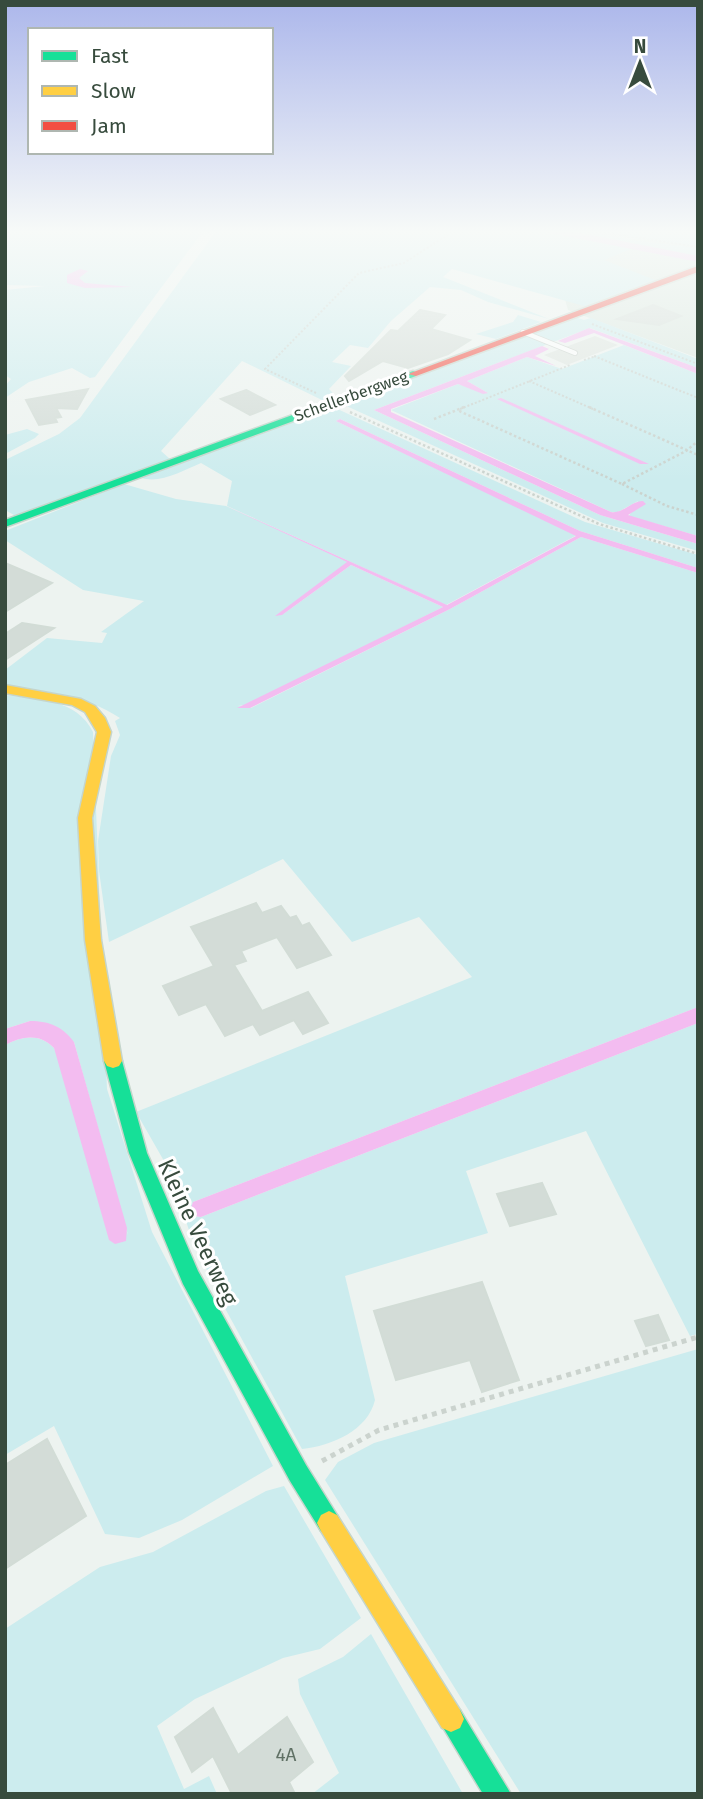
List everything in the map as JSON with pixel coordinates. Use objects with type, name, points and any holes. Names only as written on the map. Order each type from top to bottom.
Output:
[{"type":"street","name":"Schellerbergweg","points":[[5,524],[573,314]]},
{"type":"street","name":"Kleine Veerweg","points":[[5,690],[76,702],[90,709],[104,733],[85,818],[93,940],[110,1049],[138,1153],[190,1277],[298,1473],[498,1794]]},
{"type":"lane","points":[[523,332],[575,353]]},
{"type":"path","points":[[319,314],[265,369],[333,404],[599,524],[698,554]]},
{"type":"path","points":[[570,315],[698,364]]},
{"type":"path","points":[[584,360],[596,356],[698,398]]},
{"type":"path","points":[[434,419],[572,364]]},
{"type":"path","points":[[529,381],[698,455]]},
{"type":"path","points":[[457,410],[667,506],[698,515]]},
{"type":"path","points":[[622,484],[687,450],[698,441]]},
{"type":"path","points":[[298,1473],[379,1430],[698,1338]]},
{"type":"shaded area","points":[[5,314],[142,314],[95,377],[90,378],[72,368],[29,382],[5,398],[5,386],[11,379],[5,375]]},
{"type":"shaded area","points":[[156,314],[399,314],[368,348],[350,345],[332,362],[351,366],[329,389],[334,394],[326,402],[242,361],[161,451],[170,459],[26,514],[14,515],[5,510],[5,460],[59,434],[80,418]]},
{"type":"shaded area","points":[[579,314],[698,314],[698,358]]},
{"type":"shaded area","points":[[518,315],[541,322],[496,339],[476,334],[513,322]]},
{"type":"shaded area","points":[[575,317],[584,320],[591,318],[698,359],[698,368],[590,328],[374,410],[600,515],[698,544],[698,551],[603,523],[342,404]]},
{"type":"shaded area","points":[[589,328],[698,368],[698,374],[594,333],[565,343],[558,341]]},
{"type":"shaded area","points":[[595,336],[618,345],[567,365],[544,355]]},
{"type":"shaded area","points":[[624,345],[698,374],[698,536],[629,516],[638,501],[618,512],[611,512],[391,410],[458,384],[488,393],[467,381],[527,357],[562,369]]},
{"type":"shaded area","points":[[542,346],[549,349],[535,356],[556,366],[527,357],[467,381],[488,393],[483,394],[458,384],[391,409],[391,412],[611,512],[643,501],[646,504],[628,515],[698,536],[698,544],[600,515],[374,410]]},
{"type":"shaded area","points":[[501,398],[649,464],[640,464],[497,399]]},
{"type":"shaded area","points":[[333,407],[585,522],[698,555],[698,568],[580,531],[340,419],[336,421],[577,535],[446,605],[227,506],[232,481],[201,463],[164,478],[142,478]]},
{"type":"shaded area","points":[[340,419],[580,531],[698,568],[698,573],[581,537],[450,609],[250,708],[237,708],[443,607],[351,565],[282,615],[275,616],[347,562],[226,506],[447,605],[576,536],[336,421]]},
{"type":"shaded area","points":[[27,429],[39,434],[5,454],[5,435]]},
{"type":"shaded area","points":[[124,484],[176,499],[226,506],[348,562],[282,615],[351,565],[443,607],[250,704],[238,706],[251,708],[450,609],[581,537],[698,573],[698,1007],[193,1202],[190,1211],[194,1216],[201,1217],[698,1023],[698,1334],[690,1336],[586,1131],[466,1171],[488,1233],[345,1276],[375,1400],[365,1420],[347,1435],[302,1449],[221,1301],[190,1233],[168,1168],[136,1112],[472,977],[419,917],[352,942],[283,859],[109,942],[99,871],[98,841],[111,756],[120,735],[115,721],[120,718],[79,699],[5,686],[5,670],[47,638],[102,643],[107,633],[101,632],[144,601],[83,590],[5,540],[5,531]]},
{"type":"shaded area","points":[[5,695],[43,700],[67,707],[86,721],[93,732],[107,1089],[152,1232],[273,1466],[182,1520],[139,1538],[105,1534],[54,1426],[5,1455],[5,1045],[18,1040],[37,1038],[54,1048],[128,1235],[74,1042],[30,1021],[5,1029]]},
{"type":"shaded area","points":[[698,1007],[698,1023],[201,1217],[194,1216],[190,1211],[193,1202]]},
{"type":"shaded area","points":[[30,1021],[55,1026],[74,1042],[127,1228],[126,1241],[115,1244],[109,1240],[54,1048],[37,1038],[18,1040],[5,1045],[5,1029]]},
{"type":"shaded area","points":[[698,1349],[698,1794],[521,1794],[325,1480],[338,1462],[374,1443]]},
{"type":"shaded area","points":[[284,1486],[361,1618],[320,1649],[283,1658],[195,1699],[157,1726],[184,1789],[209,1776],[217,1794],[5,1794],[5,1629],[100,1567],[153,1552],[266,1491]]},
{"type":"shaded area","points":[[371,1634],[463,1794],[312,1794],[339,1773],[300,1694],[298,1679],[343,1657]]},
{"type":"building","points":[[416,314],[440,314],[445,315],[431,329],[470,340],[448,354],[408,368],[383,361],[349,381],[345,376],[391,330],[398,331]]},
{"type":"building","points":[[630,314],[681,316],[659,325],[617,319]]},
{"type":"building","points":[[88,389],[77,409],[56,408],[61,417],[55,418],[57,422],[39,425],[26,400]]},
{"type":"building","points":[[246,390],[275,405],[250,415],[221,399]]},
{"type":"building","points":[[5,563],[52,583],[5,612]]},
{"type":"building","points":[[22,623],[54,628],[5,660],[5,634]]},
{"type":"building","points":[[256,903],[262,913],[281,906],[290,918],[296,916],[302,926],[309,923],[331,955],[297,968],[277,937],[241,951],[246,961],[234,965],[262,1011],[308,992],[328,1023],[303,1034],[294,1020],[260,1035],[253,1024],[225,1036],[206,1004],[179,1015],[163,986],[214,966],[191,927]]},
{"type":"building","points":[[542,1183],[556,1214],[510,1226],[497,1194]]},
{"type":"building","points":[[482,1282],[519,1380],[482,1392],[470,1360],[396,1380],[374,1311]]},
{"type":"building","points":[[658,1315],[669,1340],[646,1346],[635,1321]]},
{"type":"building","points":[[47,1439],[86,1516],[5,1569],[5,1465]]},
{"type":"building","points":[[213,1708],[238,1755],[287,1717],[313,1762],[289,1782],[295,1794],[232,1794],[213,1756],[192,1772],[175,1737]]},
{"type":"traffic: fast","points":[[5,524],[413,374]]},
{"type":"traffic: fast","points":[[113,1061],[138,1153],[190,1277],[298,1473],[329,1523]]},
{"type":"traffic: fast","points":[[451,1719],[498,1794]]},
{"type":"traffic: slow","points":[[5,689],[76,702],[90,709],[98,718],[104,732],[85,818],[93,940],[113,1061]]},
{"type":"traffic: slow","points":[[329,1523],[451,1719]]},
{"type":"traffic: jam","points":[[413,374],[576,314]]}]
